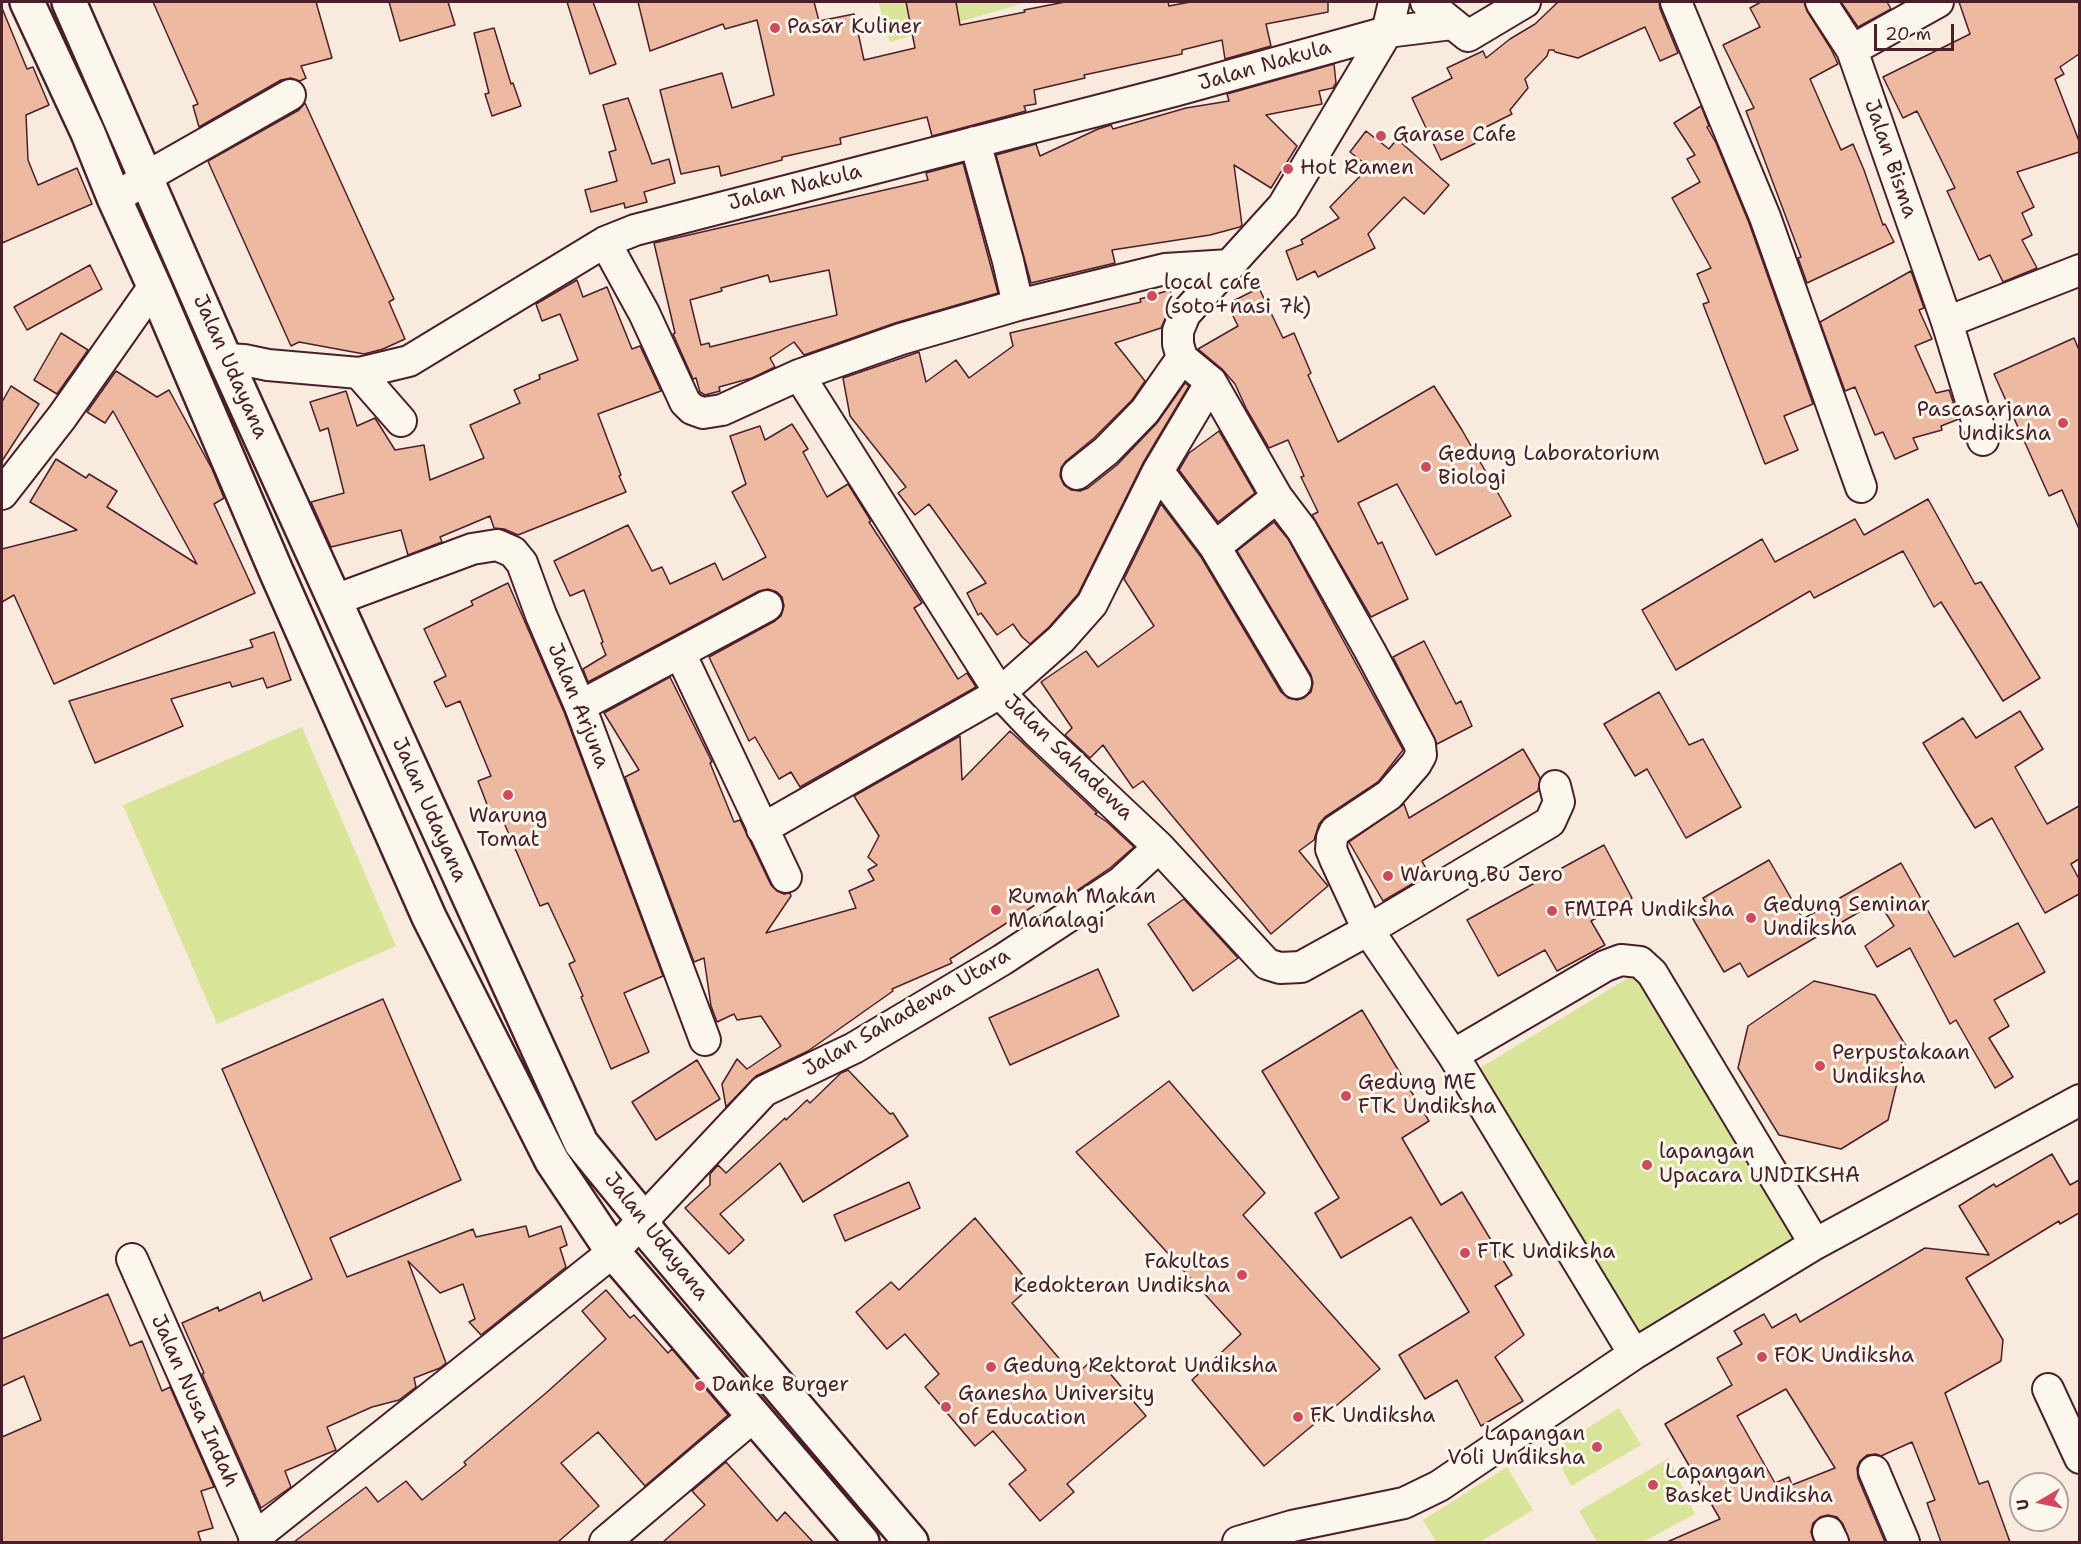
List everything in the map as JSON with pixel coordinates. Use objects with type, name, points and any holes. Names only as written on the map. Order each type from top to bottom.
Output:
[{"type":"street","name":"Jalan Udayana","points":[[27,2],[88,134],[276,571],[429,917],[552,1161],[613,1252],[862,1542]]},
{"type":"street","name":"Jalan Udayana","points":[[69,2],[225,359],[581,1143],[644,1220],[648,1232],[911,1542]]},
{"type":"street","points":[[1394,2],[1387,32],[1283,206],[1185,314],[1178,331],[1178,344],[1182,358],[1211,382],[1277,497],[1302,530],[1420,745],[1420,754],[1416,764],[1389,795],[1335,831],[1331,849],[1368,930],[1453,1055],[1634,1354]]},
{"type":"street","points":[[1426,2],[1460,30],[1525,2]]},
{"type":"street","points":[[1676,2],[1765,217],[1861,487]]},
{"type":"street","name":"Jalan Bisma","points":[[1821,2],[1852,50],[1947,322],[1983,440]]},
{"type":"street","points":[[1852,50],[1938,2]]},
{"type":"street","name":"Jalan Nakula","points":[[225,359],[359,373],[409,361],[605,242],[635,230],[1269,66],[1387,32],[1460,30]]},
{"type":"street","points":[[115,200],[146,177],[290,95]]},
{"type":"street","points":[[975,142],[1018,305]]},
{"type":"street","points":[[605,242],[644,313],[685,402],[692,409],[703,413],[722,410],[799,375],[901,339],[1018,305],[1165,269],[1230,265]]},
{"type":"street","points":[[1947,322],[2079,270]]},
{"type":"street","points":[[2,494],[62,417],[154,286]]},
{"type":"street","points":[[1077,474],[1106,451],[1145,411],[1182,358]]},
{"type":"street","points":[[359,373],[401,420]]},
{"type":"street","name":"Jalan Sahadewa","points":[[799,375],[1000,693],[1036,731],[1160,848],[1267,963],[1280,968],[1301,967],[1550,822],[1559,802],[1555,786]]},
{"type":"street","points":[[762,829],[1000,693],[1061,639],[1092,604],[1158,471],[1211,382]]},
{"type":"street","points":[[1158,471],[1215,547],[1296,683]]},
{"type":"street","points":[[1215,547],[1277,497]]},
{"type":"street","name":"Jalan Arjuna","points":[[335,600],[472,549],[497,545],[513,552],[522,563],[541,615],[580,706],[705,1040]]},
{"type":"street","points":[[276,571],[314,554]]},
{"type":"street","points":[[580,706],[767,606]]},
{"type":"street","points":[[680,652],[786,877]]},
{"type":"street","name":"Jalan Sahadewa Utara","points":[[255,1540],[613,1252],[764,1091],[854,1048],[1002,960],[1121,882],[1160,848]]},
{"type":"street","points":[[429,917],[470,899]]},
{"type":"street","points":[[1453,1055],[1605,966],[1621,960],[1640,962],[1652,973],[1815,1244]]},
{"type":"street","points":[[1238,1542],[1292,1526],[1404,1503],[1439,1486],[1634,1354],[1815,1244],[2079,1100]]},
{"type":"street","name":"Jalan Nusa Indah","points":[[132,1259],[255,1540]]},
{"type":"street","points":[[2048,1389],[2079,1458]]},
{"type":"street","points":[[605,1542],[754,1416]]},
{"type":"street","points":[[1875,1471],[1904,1542]]},
{"type":"green space","points":[[878,2],[1028,2],[890,42]]},
{"type":"green space","points":[[302,727],[396,946],[217,1024],[123,805]]},
{"type":"green space","points":[[1636,973],[1796,1239],[1639,1335],[1480,1068]]},
{"type":"green space","name":"Lapangan Voli Undiksha","points":[[1619,1408],[1641,1445],[1571,1486],[1553,1450]]},
{"type":"green space","name":"Lapangan Basket Undiksha","points":[[1669,1458],[1695,1514],[1643,1542],[1597,1542],[1579,1511]]},
{"type":"green space","points":[[1507,1467],[1533,1510],[1480,1542],[1436,1542],[1423,1520]]},
{"type":"building","points":[[153,2],[316,2],[332,58],[301,66],[306,78],[300,81],[291,78],[281,80],[199,127],[193,106],[198,104]]},
{"type":"building","points":[[389,2],[448,2],[455,25],[400,41]]},
{"type":"building","points":[[567,2],[593,2],[616,64],[590,74]]},
{"type":"building","points":[[638,2],[814,2],[819,21],[854,14],[864,60],[915,48],[906,2],[956,2],[960,25],[1065,2],[1168,2],[1169,6],[1190,2],[1328,2],[1328,12],[1266,24],[1271,46],[1225,59],[1222,40],[1182,50],[1182,54],[1084,75],[1085,78],[1034,90],[1036,104],[1024,106],[1026,111],[932,136],[927,117],[840,138],[841,144],[782,157],[782,160],[721,176],[719,166],[681,174],[660,90],[722,73],[732,108],[774,95],[757,20],[725,29],[723,24],[650,51]]},
{"type":"building","points":[[1558,2],[1659,2],[1678,53],[1660,61],[1645,27],[1578,58],[1549,50],[1547,56],[1525,79],[1528,88],[1510,110],[1512,114],[1472,134],[1476,143],[1441,160],[1412,98],[1452,78],[1447,68],[1483,51],[1486,58],[1510,39],[1535,24]]},
{"type":"building","points":[[1761,2],[1804,2],[1807,11],[1831,49],[1838,64],[1810,79],[1841,150],[1853,144],[1883,225],[1885,224],[1894,242],[1807,283],[1798,258],[1801,257],[1746,111],[1754,108],[1723,45],[1760,27],[1750,8]]},
{"type":"building","points":[[1841,2],[1887,2],[1891,9],[1858,27]]},
{"type":"building","points":[[1959,2],[2079,2],[2079,54],[2060,67],[2064,74],[2055,79],[2079,141],[2079,152],[2017,172],[2034,207],[2022,213],[2032,235],[2022,240],[2037,268],[2003,282],[1990,255],[1979,260],[1947,191],[1955,188],[1917,111],[1903,118],[1883,77],[1970,34]]},
{"type":"building","points":[[2,8],[27,69],[33,67],[49,105],[26,115],[28,160],[38,185],[77,168],[92,204],[2,243]]},
{"type":"building","points":[[494,28],[511,84],[513,83],[521,106],[492,116],[485,94],[489,93],[474,33]]},
{"type":"building","points":[[1334,64],[1336,83],[1333,88],[1319,91],[1322,104],[1266,115],[1297,146],[1271,188],[1234,165],[1242,225],[1240,227],[1210,235],[1112,250],[1115,263],[1031,283],[996,155],[1036,144],[1040,156],[1098,129],[1111,125],[1113,129],[1186,108],[1229,101],[1227,94]]},
{"type":"building","points":[[628,98],[652,164],[669,159],[675,183],[644,192],[647,202],[625,208],[624,203],[591,212],[585,190],[617,181],[609,152],[616,150],[603,105]]},
{"type":"building","points":[[305,103],[394,299],[389,302],[405,339],[383,349],[364,354],[299,342],[291,346],[208,161],[299,110]]},
{"type":"building","points":[[1701,106],[1709,126],[1707,127],[1716,143],[1749,223],[1813,404],[1784,416],[1798,450],[1765,464],[1703,304],[1709,302],[1697,274],[1711,268],[1672,198],[1700,182],[1687,159],[1695,155],[1674,123]]},
{"type":"building","points":[[1366,131],[1389,149],[1397,139],[1449,185],[1424,214],[1404,197],[1368,234],[1375,248],[1318,277],[1315,271],[1297,280],[1286,251],[1303,244],[1301,240],[1339,218],[1330,207],[1369,167],[1350,152]]},
{"type":"building","points":[[963,163],[998,293],[895,323],[804,355],[794,342],[770,358],[775,367],[752,378],[719,387],[720,391],[705,395],[700,392],[696,378],[693,379],[673,334],[675,333],[654,243],[928,180],[926,173]],"holes":[[[829,270],[837,315],[710,347],[709,343],[701,345],[690,300],[722,291],[721,288],[768,275],[770,282]]]},
{"type":"building","points":[[90,265],[102,289],[27,330],[14,307]]},
{"type":"building","points":[[1911,271],[1924,308],[1919,310],[1932,339],[1915,346],[1936,393],[1949,390],[1959,419],[1941,426],[1942,430],[1913,438],[1918,449],[1895,459],[1883,432],[1875,435],[1855,387],[1845,391],[1820,322]]},
{"type":"building","points":[[577,280],[583,297],[607,287],[632,349],[640,346],[661,391],[598,414],[626,492],[518,535],[504,529],[494,528],[490,516],[440,537],[442,542],[408,555],[401,530],[331,547],[311,502],[344,493],[328,428],[320,431],[310,402],[346,391],[357,426],[375,418],[395,450],[424,445],[430,480],[484,458],[470,425],[520,403],[514,390],[540,379],[539,375],[578,360],[560,314],[542,321],[536,304]]},
{"type":"building","points":[[1259,288],[1283,338],[1294,333],[1311,373],[1308,375],[1338,442],[1434,386],[1511,516],[1436,555],[1397,484],[1358,503],[1378,544],[1382,542],[1408,599],[1371,617],[1312,515],[1318,512],[1301,477],[1304,476],[1288,440],[1269,448],[1235,384],[1222,369],[1198,349],[1238,326],[1227,304]]},
{"type":"building","points":[[1170,290],[1173,301],[1161,328],[1115,343],[1145,381],[1132,400],[1094,438],[1066,461],[1061,468],[1060,476],[1064,485],[1071,490],[1080,491],[1088,488],[1117,465],[1157,423],[1185,383],[1189,386],[1143,463],[1078,594],[1049,627],[1030,644],[1013,624],[997,635],[981,613],[978,615],[967,593],[986,583],[929,504],[915,515],[898,493],[906,487],[850,416],[843,378],[919,352],[926,382],[956,360],[969,378],[1013,346],[1010,333],[1141,302],[1140,299]]},
{"type":"building","points":[[61,333],[88,350],[57,394],[34,380]]},
{"type":"building","points":[[2074,338],[2079,350],[2079,529],[2062,490],[2049,496],[1994,374]]},
{"type":"building","points":[[116,371],[157,397],[169,390],[212,469],[224,498],[214,504],[255,593],[54,684],[14,595],[2,602],[2,549],[77,530],[30,502],[56,459],[86,478],[89,474],[117,491],[107,507],[197,564],[113,411],[105,423],[87,412]]},
{"type":"building","points":[[11,386],[39,404],[2,461],[2,402]]},
{"type":"building","points":[[792,424],[808,449],[803,452],[827,497],[848,484],[871,521],[869,522],[922,603],[914,608],[958,679],[967,673],[976,687],[800,787],[791,772],[779,779],[755,737],[749,741],[709,657],[781,616],[784,606],[782,597],[777,592],[768,589],[759,591],[588,682],[583,669],[606,655],[601,643],[603,642],[584,590],[570,596],[554,561],[628,525],[652,571],[662,567],[670,584],[715,563],[723,580],[766,557],[732,492],[746,484],[730,436],[760,426],[765,440]]},
{"type":"building","points":[[1219,431],[1255,493],[1218,522],[1179,470],[1189,453]]},
{"type":"building","points":[[1928,499],[1975,584],[1981,582],[2040,678],[2003,701],[1941,602],[1934,607],[1903,551],[1814,598],[1810,591],[1676,670],[1642,610],[1762,539],[1775,562],[1855,519],[1864,535]]},
{"type":"building","points":[[1161,504],[1201,557],[1281,692],[1288,698],[1297,700],[1311,692],[1313,683],[1311,675],[1237,551],[1274,522],[1288,539],[1403,750],[1378,782],[1325,817],[1319,824],[1314,840],[1299,851],[1328,886],[1271,934],[1143,781],[1133,788],[1103,745],[1090,758],[1065,735],[1072,728],[1041,682],[1086,651],[1098,667],[1154,626],[1124,579]]},
{"type":"building","points":[[508,583],[564,712],[663,976],[624,993],[649,1052],[611,1069],[569,964],[575,961],[548,903],[540,906],[501,816],[493,820],[478,781],[491,776],[460,701],[446,707],[434,682],[446,676],[424,629],[473,605],[471,601]]},
{"type":"building","points":[[274,632],[291,680],[267,688],[263,678],[232,687],[230,682],[171,699],[183,726],[95,763],[69,701],[253,647],[250,640]]},
{"type":"building","points":[[1424,641],[1456,704],[1461,701],[1472,726],[1437,744],[1393,657]]},
{"type":"building","points":[[670,677],[712,762],[710,763],[734,822],[740,820],[771,885],[784,894],[790,893],[791,896],[766,933],[856,908],[849,891],[874,880],[868,870],[877,865],[868,857],[879,836],[854,796],[960,736],[962,780],[1010,731],[1097,813],[1095,814],[1134,847],[1110,868],[1060,902],[1054,893],[950,959],[952,963],[892,989],[893,991],[808,1051],[756,1076],[726,1107],[722,1084],[737,1059],[747,1069],[781,1046],[761,1016],[737,1020],[734,1014],[717,1022],[711,1006],[704,958],[694,962],[625,777],[639,770],[604,713]]},
{"type":"building","points":[[1659,692],[1689,745],[1703,739],[1741,807],[1686,838],[1647,769],[1635,776],[1604,724]]},
{"type":"building","points":[[2020,711],[2043,749],[2015,767],[2047,824],[2079,806],[2079,859],[2071,864],[2079,879],[2079,894],[2045,913],[1992,818],[1975,828],[1923,743],[1963,718],[1976,738]]},
{"type":"building","points":[[1523,749],[1540,778],[1538,791],[1422,861],[1429,874],[1383,901],[1349,842],[1404,804],[1409,818]]},
{"type":"building","points":[[1604,845],[1632,898],[1591,921],[1605,945],[1557,971],[1545,950],[1498,976],[1467,920]]},
{"type":"building","points":[[1769,860],[1803,919],[1901,863],[1954,957],[2018,923],[2045,972],[1994,1000],[2009,1026],[1989,1038],[2013,1077],[1995,1088],[1956,1020],[1950,1024],[1910,948],[1877,967],[1865,946],[1894,926],[1878,901],[1748,977],[1740,963],[1724,972],[1693,919],[1710,910],[1703,898]]},
{"type":"building","points":[[1184,899],[1238,958],[1193,991],[1148,924]]},
{"type":"building","points":[[1098,969],[1119,1016],[1010,1065],[989,1018]]},
{"type":"building","points":[[1814,981],[1875,995],[1906,1046],[1888,1120],[1841,1149],[1779,1135],[1738,1068],[1748,1026]]},
{"type":"building","points":[[383,999],[461,1180],[330,1238],[347,1277],[473,1229],[476,1237],[526,1226],[529,1237],[561,1226],[567,1245],[560,1248],[566,1267],[481,1335],[469,1322],[475,1319],[463,1284],[440,1293],[408,1261],[446,1363],[440,1368],[414,1378],[416,1387],[399,1400],[372,1407],[327,1427],[336,1450],[285,1471],[291,1487],[261,1508],[182,1323],[218,1307],[219,1311],[260,1292],[263,1301],[312,1279],[222,1069]]},
{"type":"building","points":[[1362,1010],[1429,1121],[1402,1138],[1441,1205],[1462,1192],[1512,1275],[1495,1286],[1524,1335],[1495,1357],[1523,1401],[1481,1426],[1457,1380],[1425,1399],[1399,1355],[1469,1312],[1411,1217],[1341,1258],[1315,1213],[1339,1198],[1262,1071]]},
{"type":"building","points":[[697,1060],[720,1099],[656,1140],[632,1102]]},
{"type":"building","points":[[848,1070],[890,1114],[893,1113],[908,1136],[803,1202],[780,1163],[720,1214],[744,1240],[729,1254],[685,1208],[710,1185],[710,1174],[718,1165],[726,1173],[785,1118],[786,1120],[807,1100],[810,1103],[841,1073]]},
{"type":"building","name":"Fakultas Kedokteran Undiksha","points":[[1169,1081],[1265,1193],[1243,1215],[1380,1369],[1264,1466],[1192,1380],[1241,1334],[1076,1152]]},
{"type":"building","points":[[2052,1154],[2070,1185],[2079,1180],[2079,1213],[2060,1224],[2059,1221],[1966,1278],[2003,1340],[2001,1361],[1945,1393],[1979,1484],[1988,1481],[2010,1542],[1941,1542],[1927,1503],[1935,1500],[1912,1442],[1881,1456],[1867,1455],[1860,1461],[1857,1468],[1858,1478],[1885,1542],[1850,1542],[1843,1524],[1837,1517],[1828,1515],[1820,1517],[1813,1523],[1811,1532],[1814,1542],[1667,1542],[1720,1519],[1665,1424],[1732,1385],[1717,1358],[1742,1344],[1734,1331],[1764,1314],[1772,1328],[1796,1314],[1800,1322],[1925,1248],[1989,1255],[1959,1206],[1994,1184],[1996,1187]],"holes":[[[1786,1389],[1835,1468],[1792,1485],[1789,1477],[1775,1483],[1737,1416]]]},
{"type":"building","points":[[909,1182],[920,1208],[845,1241],[834,1215]]},
{"type":"building","points":[[975,1218],[1032,1286],[1012,1303],[1074,1376],[1096,1357],[1146,1416],[1067,1484],[1074,1492],[1040,1521],[1009,1484],[1026,1470],[993,1431],[975,1446],[925,1387],[939,1374],[905,1334],[887,1349],[856,1312],[891,1282],[899,1290]]},
{"type":"building","points":[[606,1290],[630,1318],[634,1315],[668,1353],[672,1349],[728,1415],[645,1486],[598,1432],[561,1463],[599,1506],[558,1542],[294,1542],[366,1487],[378,1502],[406,1481],[422,1500],[466,1465],[464,1462],[606,1339],[582,1311]]},
{"type":"building","points":[[108,1294],[130,1346],[142,1341],[162,1391],[170,1387],[214,1487],[201,1491],[213,1528],[198,1532],[201,1542],[2,1542],[2,1437],[41,1420],[24,1376],[2,1386],[2,1339]]},
{"type":"building","points":[[726,1462],[777,1521],[785,1512],[813,1542],[663,1542],[705,1505],[692,1491]]},
{"type":"place","name":"Pasar Kuliner","points":[[775,28]]},
{"type":"place","name":"Garase Cafe","points":[[1381,136]]},
{"type":"place","name":"Hot Ramen","points":[[1288,169]]},
{"type":"place","name":"local cafe (soto+nasi 7k)","points":[[1152,296]]},
{"type":"place","name":"Pascasarjana Undiksha","points":[[2063,423]]},
{"type":"place","name":"Gedung Laboratorium Biologi","points":[[1426,467]]},
{"type":"place","name":"Warung Tomat","points":[[508,795]]},
{"type":"place","name":"Warung Bu Jero","points":[[1388,876]]},
{"type":"place","name":"Rumah Makan Manalagi","points":[[996,910]]},
{"type":"place","name":"FMIPA Undiksha","points":[[1552,911]]},
{"type":"place","name":"Gedung Seminar Undiksha","points":[[1751,918]]},
{"type":"place","name":"Perpustakaan Undiksha","points":[[1820,1066]]},
{"type":"place","name":"Gedung ME FTK Undiksha","points":[[1346,1096]]},
{"type":"place","name":"lapangan Upacara UNDIKSHA","points":[[1647,1165]]},
{"type":"place","name":"FTK Undiksha","points":[[1465,1253]]},
{"type":"place","name":"Fakultas Kedokteran Undiksha","points":[[1242,1275]]},
{"type":"place","name":"FOK Undiksha","points":[[1762,1357]]},
{"type":"place","name":"Gedung Rektorat Undiksha","points":[[991,1367]]},
{"type":"place","name":"Danke Burger","points":[[700,1386]]},
{"type":"place","name":"Ganesha University of Education","points":[[946,1407]]},
{"type":"place","name":"FK Undiksha","points":[[1298,1417]]},
{"type":"place","name":"Lapangan Voli Undiksha","points":[[1597,1447]]},
{"type":"place","name":"Lapangan Basket Undiksha","points":[[1653,1485]]}]
